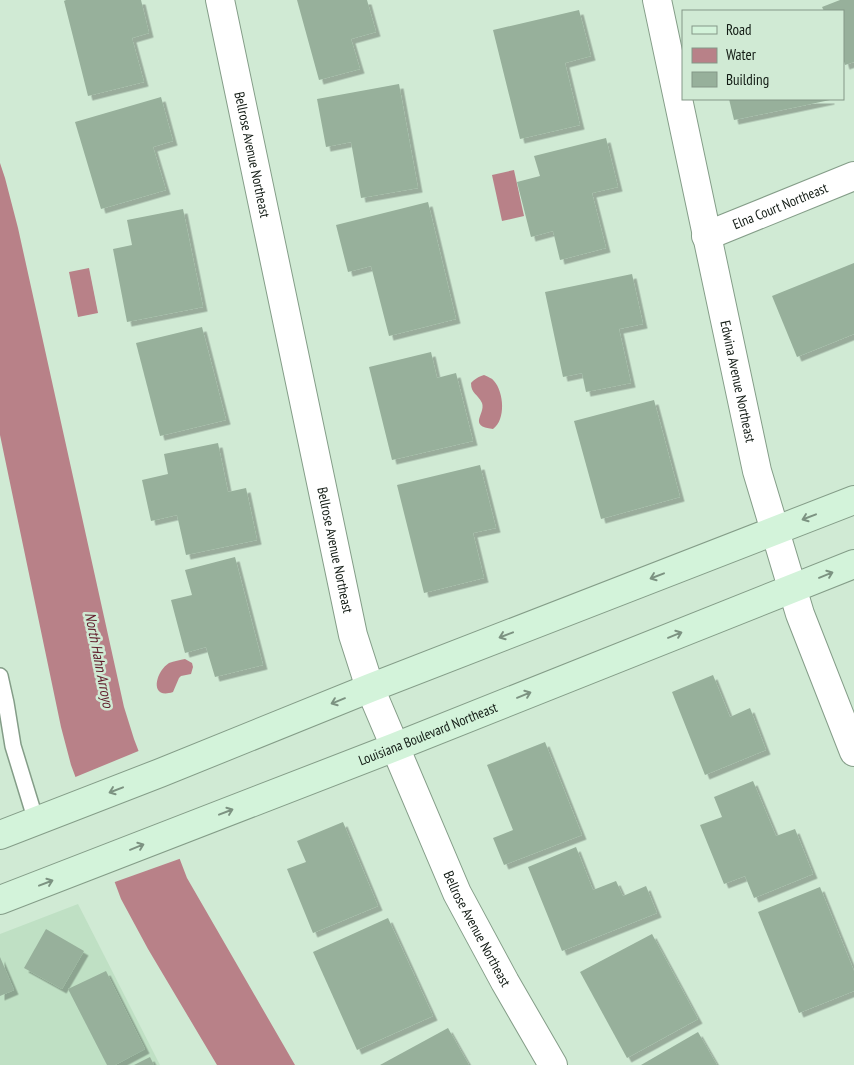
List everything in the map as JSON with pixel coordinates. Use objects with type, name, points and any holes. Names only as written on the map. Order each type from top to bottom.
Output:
[{"type":"main road","points":[[0,834],[854,500]]},
{"type":"main road","name":"Louisiana Boulevard Northeast","points":[[0,900],[854,564]]},
{"type":"street","name":"Bellrose Avenue Northeast","points":[[220,0],[353,635],[370,688],[457,893],[553,1065]]},
{"type":"street","name":"Edwina Avenue Northeast","points":[[657,0],[756,471],[800,614],[854,752]]},
{"type":"street","name":"Elna Court Northeast","points":[[706,236],[854,176]]},
{"type":"lane","points":[[0,676],[13,746],[36,821]]},
{"type":"shaded area","points":[[78,904],[160,1065],[0,1065],[0,934]]},
{"type":"water","name":"North Hahn Arroyo","points":[[0,163],[18,228],[124,707],[134,739],[187,878],[295,1065],[217,1065],[148,949],[121,899],[71,765],[61,727],[0,435]]},
{"type":"water","points":[[514,170],[524,216],[502,221],[492,175]]},
{"type":"water","points":[[89,268],[98,313],[78,317],[69,272]]},
{"type":"water","points":[[484,375],[494,381],[502,399],[502,413],[497,425],[493,429],[481,425],[479,422],[483,407],[471,387],[472,382]]},
{"type":"water","points":[[185,659],[192,663],[191,674],[179,678],[173,692],[160,692],[157,689],[157,684],[160,672],[169,663]]},
{"type":"pier","points":[[141,750],[182,858],[112,883],[73,778]]},
{"type":"building","points":[[141,0],[149,33],[132,38],[144,82],[88,96],[64,1]]},
{"type":"building","points":[[297,0],[367,0],[376,32],[351,39],[360,69],[319,80]]},
{"type":"building","points":[[840,0],[854,0],[854,62],[845,65],[844,62],[844,10],[824,10],[822,7]]},
{"type":"building","points":[[579,10],[591,56],[565,63],[580,125],[520,139],[493,30]]},
{"type":"building","points":[[399,84],[418,188],[361,198],[351,142],[326,147],[317,99]]},
{"type":"building","points":[[161,97],[173,141],[153,147],[166,190],[101,209],[75,122]]},
{"type":"building","points":[[729,100],[830,100],[734,120]]},
{"type":"building","points":[[606,138],[618,187],[592,193],[606,248],[560,260],[553,231],[531,237],[517,182],[540,176],[534,156]]},
{"type":"building","points":[[428,202],[456,319],[389,336],[371,266],[348,272],[336,225]]},
{"type":"building","points":[[183,209],[203,307],[127,322],[113,249],[132,245],[127,220]]},
{"type":"building","points":[[854,263],[854,334],[797,357],[772,296]]},
{"type":"building","points":[[632,274],[643,324],[619,329],[631,383],[586,392],[582,373],[563,377],[545,292]]},
{"type":"building","points":[[202,327],[226,420],[160,436],[136,343]]},
{"type":"building","points":[[431,352],[437,378],[456,373],[473,441],[392,460],[369,367]]},
{"type":"building","points":[[654,400],[680,497],[601,519],[574,421]]},
{"type":"building","points":[[218,443],[228,492],[246,488],[257,540],[186,555],[177,515],[151,521],[142,480],[168,474],[164,454]]},
{"type":"building","points":[[480,465],[496,528],[473,533],[484,578],[424,593],[397,485]]},
{"type":"building","points":[[235,557],[263,665],[215,677],[206,647],[185,653],[171,600],[192,595],[185,570]]},
{"type":"building","points":[[713,675],[730,717],[750,708],[766,750],[705,775],[672,692]]},
{"type":"building","points":[[545,742],[582,835],[504,865],[493,838],[513,830],[487,765]]},
{"type":"building","points":[[753,781],[776,836],[795,829],[813,874],[754,898],[745,876],[724,884],[700,825],[722,817],[714,797]]},
{"type":"building","points":[[343,822],[378,906],[313,933],[287,869],[306,862],[297,841]]},
{"type":"building","points":[[576,847],[593,890],[616,881],[623,896],[646,886],[657,913],[562,951],[528,867]]},
{"type":"building","points":[[820,887],[854,971],[854,991],[799,1013],[758,912]]},
{"type":"building","points":[[388,918],[433,1016],[357,1050],[313,952]]},
{"type":"building","points":[[46,929],[84,951],[62,989],[24,968]]},
{"type":"building","points":[[652,934],[698,1019],[627,1058],[580,972]]},
{"type":"building","points":[[0,957],[14,990],[0,996]]},
{"type":"building","points":[[106,971],[145,1049],[115,1065],[107,1065],[68,989]]},
{"type":"building","points":[[448,1028],[469,1065],[380,1065]]},
{"type":"building","points":[[698,1032],[717,1065],[641,1065]]},
{"type":"building","points":[[150,1057],[154,1065],[134,1065]]}]
